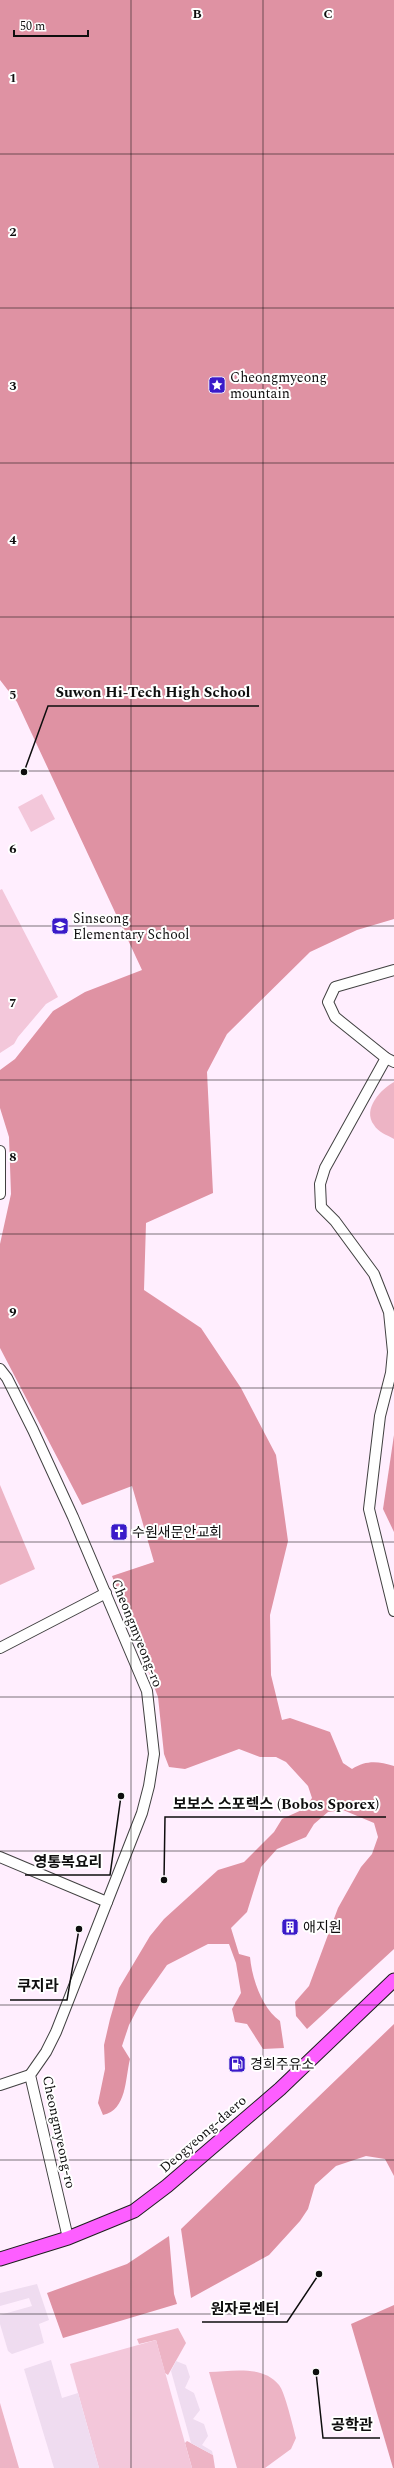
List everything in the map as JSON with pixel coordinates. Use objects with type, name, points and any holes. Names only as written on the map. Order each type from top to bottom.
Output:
[{"type":"main road","name":"Deogyeong-daero","points":[[0,2259],[68,2238],[134,2211],[167,2186],[280,2090],[394,1980]]},
{"type":"street","points":[[394,970],[335,987],[328,1002],[335,1017],[390,1060],[325,1168],[320,1184],[321,1207],[335,1221],[374,1274],[389,1312],[393,1352],[391,1373],[380,1416],[370,1509],[394,1611]]},
{"type":"street","points":[[0,1151],[0,1194]]},
{"type":"street","name":"Cheongmyeong-ro","points":[[0,1369],[33,1430],[106,1593],[147,1691],[154,1754],[149,1786],[142,1812],[56,2032],[30,2075],[68,2238]]},
{"type":"street","points":[[0,1648],[106,1593]]},
{"type":"street","points":[[0,1857],[107,1902]]},
{"type":"street","points":[[0,2085],[30,2075]]},
{"type":"shaded area","points":[[0,0],[394,0],[394,919],[357,930],[310,952],[227,1034],[207,1072],[213,1193],[146,1223],[144,1290],[201,1328],[241,1388],[276,1455],[288,1541],[270,1615],[271,1675],[282,1720],[290,1718],[330,1732],[343,1763],[352,1769],[362,1764],[372,1762],[394,1766],[394,1949],[307,2029],[296,2016],[295,2002],[309,1986],[338,1908],[361,1867],[372,1854],[378,1837],[374,1823],[343,1810],[328,1812],[314,1824],[306,1837],[277,1849],[261,1867],[247,1912],[231,1928],[239,1954],[250,1957],[253,1974],[263,2001],[268,2009],[280,2021],[284,2048],[263,2049],[247,2024],[235,2022],[232,2009],[241,1993],[236,1963],[229,1944],[208,1944],[167,1965],[141,2002],[129,2025],[122,2046],[130,2059],[124,2093],[117,2107],[111,2112],[103,2115],[98,2103],[105,2069],[104,2045],[110,2019],[119,1988],[150,1936],[164,1919],[218,1870],[244,1862],[274,1832],[282,1819],[304,1809],[312,1798],[308,1786],[286,1762],[276,1757],[260,1757],[239,1749],[185,1769],[169,1767],[164,1754],[158,1697],[112,1576],[154,1562],[132,1486],[82,1505],[0,1348],[0,1244],[11,1194],[9,1137],[0,1108],[0,1070],[15,1059],[53,1011],[85,992],[142,970],[17,702],[0,680]]},
{"type":"shaded area","points":[[42,794],[55,819],[31,832],[18,807]]},
{"type":"shaded area","points":[[2,889],[58,997],[46,1004],[18,1037],[14,1044],[0,1053],[0,890]]},
{"type":"shaded area","points":[[394,1082],[394,1139],[378,1130],[371,1119],[370,1113],[379,1094]]},
{"type":"shaded area","points":[[394,1435],[394,1532],[383,1509]]},
{"type":"shaded area","points":[[0,1485],[35,1569],[0,1585]]},
{"type":"shaded area","points":[[394,2024],[394,2176],[385,2159],[366,2156],[336,2166],[315,2185],[308,2209],[300,2221],[269,2255],[191,2298],[181,2229]]},
{"type":"shaded area","points":[[169,2236],[174,2294],[177,2304],[63,2338],[47,2293],[127,2264]]},
{"type":"shaded area","points":[[37,2284],[49,2320],[39,2324],[44,2343],[12,2354],[8,2351],[0,2324],[0,2315],[32,2306],[29,2298],[0,2306],[0,2293]]},
{"type":"shaded area","points":[[394,2305],[394,2468],[393,2468],[351,2324]]},
{"type":"shaded area","points":[[178,2328],[186,2343],[168,2375],[165,2373],[156,2340],[139,2344],[137,2339]]},
{"type":"shaded area","points":[[156,2340],[192,2468],[99,2468],[70,2364]]},
{"type":"shaded area","points":[[51,2360],[62,2398],[78,2393],[99,2468],[54,2468],[24,2369]]},
{"type":"shaded area","points":[[176,2361],[186,2365],[190,2377],[185,2388],[194,2393],[200,2410],[193,2419],[204,2424],[208,2436],[202,2445],[212,2451],[213,2455],[191,2443],[171,2371]]},
{"type":"shaded area","points":[[237,2370],[256,2372],[265,2374],[279,2385],[286,2402],[296,2438],[291,2449],[265,2468],[237,2468],[209,2372]]},
{"type":"shaded area","points":[[0,2403],[19,2468],[0,2468]]},
{"type":"shaded area","points":[[187,2441],[213,2455],[215,2468],[192,2468],[185,2443]]},
{"type":"place","name":"Cheongmyeong mountain","points":[[217,385]]},
{"type":"place","name":"Suwon Hi-Tech High School","points":[[24,772]]},
{"type":"place","name":"Sinseong Elementary School","points":[[60,926]]},
{"type":"place","name":"수원새문안교회","points":[[119,1532]]},
{"type":"place","name":"영통복요리","points":[[121,1796]]},
{"type":"place","name":"보보스 스포렉스 (Bobos Sporex)","points":[[164,1880]]},
{"type":"place","name":"애지원","points":[[290,1927]]},
{"type":"place","name":"쿠지라","points":[[79,1929]]},
{"type":"place","name":"경희주유소","points":[[237,2064]]},
{"type":"place","name":"원자로센터","points":[[319,2274]]},
{"type":"place","name":"공학관","points":[[316,2372]]}]
